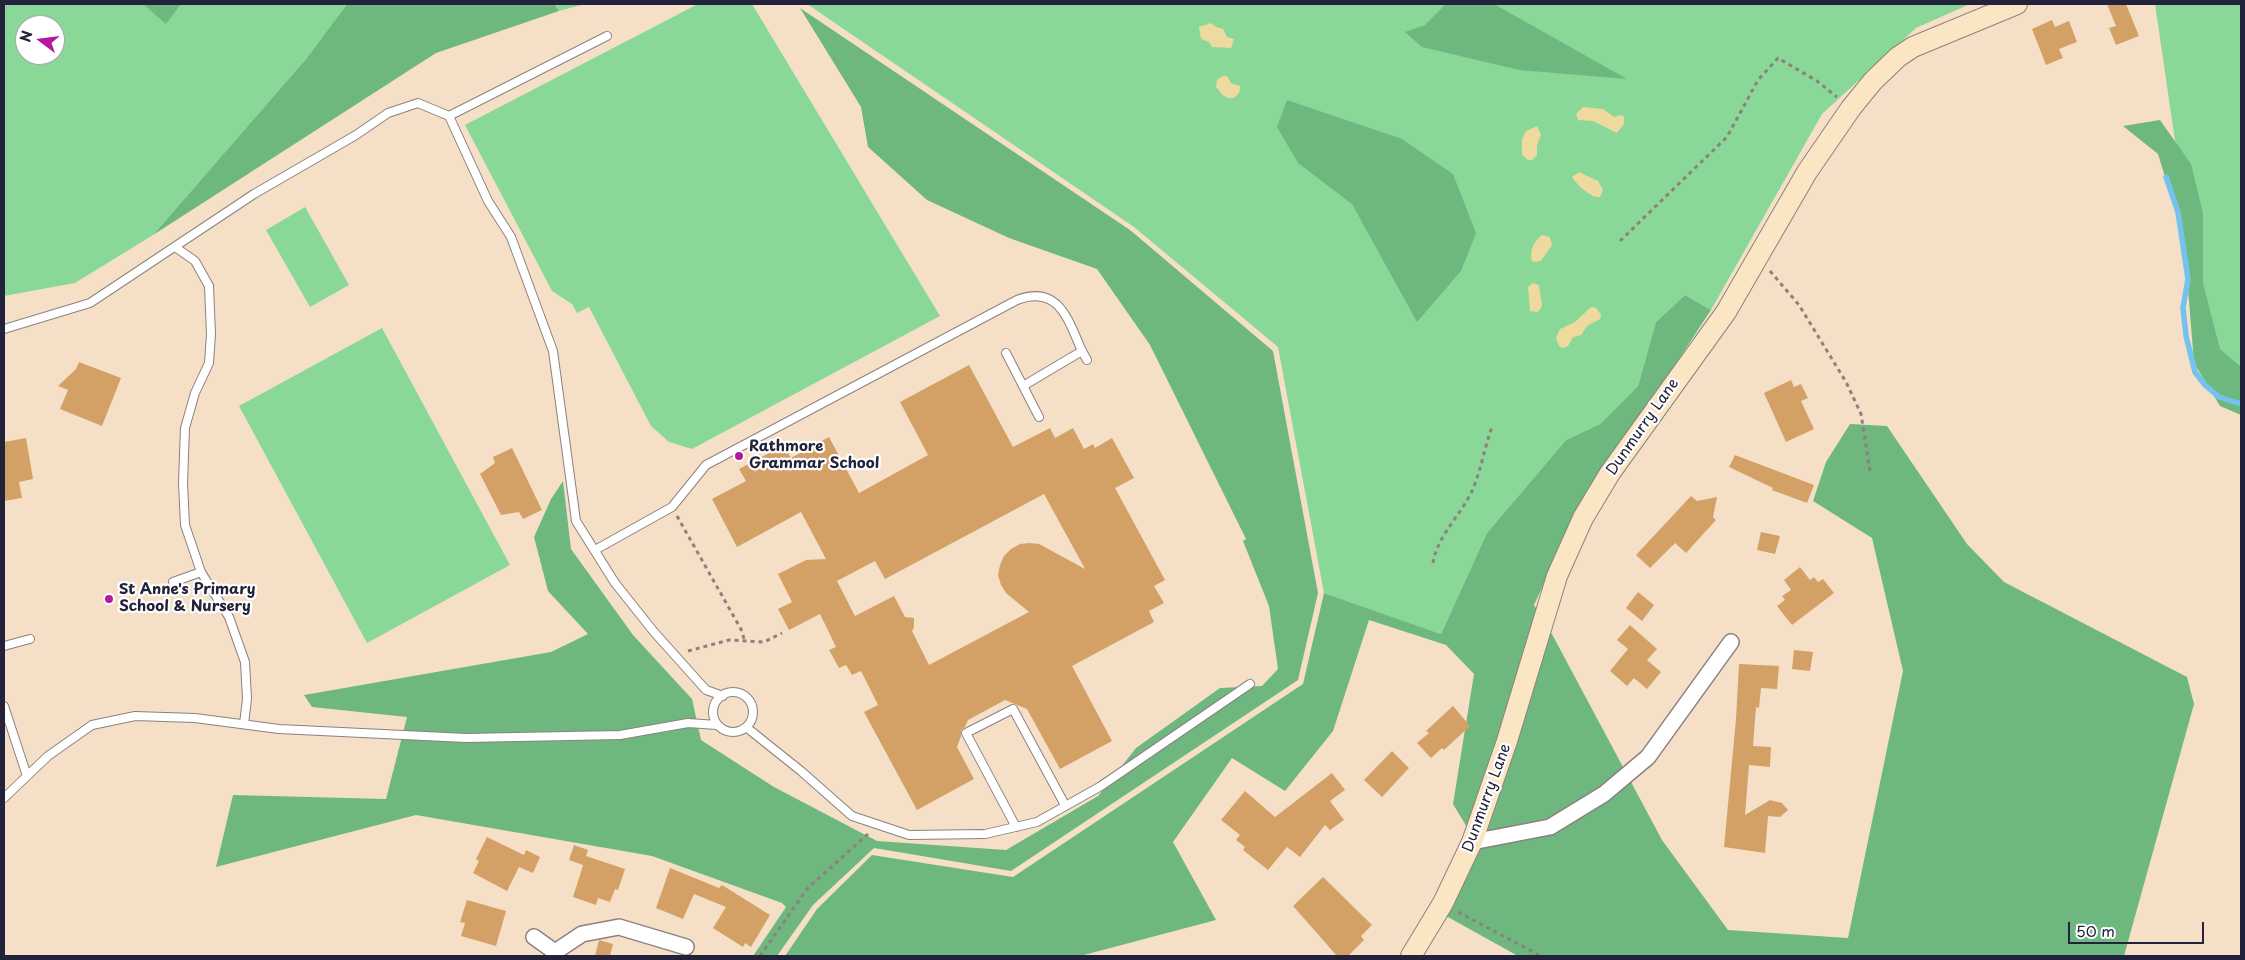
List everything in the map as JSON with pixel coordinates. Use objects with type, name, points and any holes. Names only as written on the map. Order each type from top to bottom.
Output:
[{"type":"street","name":"Dunmurry Lane","points":[[1411,956],[1443,903],[1472,842],[1507,741],[1557,576],[1582,518],[1610,473],[1726,312],[1757,255],[1807,172],[1851,108],[1873,81],[1906,52],[1950,30],[2017,4]]},
{"type":"street","points":[[1472,842],[1550,827],[1604,794],[1648,757],[1731,642]]},
{"type":"street","points":[[534,937],[554,954],[582,934],[619,927],[686,947]]},
{"type":"lane","points":[[449,116],[607,36]]},
{"type":"lane","points":[[4,328],[90,303],[254,194],[356,135],[388,112],[418,103],[449,116],[488,201],[511,237],[552,350],[576,521],[615,583],[706,690],[722,696],[734,693],[741,694],[750,703],[752,715],[746,727],[734,732],[722,729],[717,725],[713,712],[714,706],[722,696]]},
{"type":"lane","points":[[175,248],[195,262],[209,286],[209,363],[195,393],[185,428],[183,483],[185,525],[202,572],[229,618],[245,662],[247,699],[244,724]]},
{"type":"lane","points":[[595,550],[672,507],[706,465],[1031,294],[1052,299],[1064,312],[1087,360]]},
{"type":"lane","points":[[1023,386],[1082,351]]},
{"type":"lane","points":[[1006,353],[1038,417]]},
{"type":"lane","points":[[173,582],[202,572]]},
{"type":"lane","points":[[4,646],[30,640]]},
{"type":"lane","points":[[746,727],[801,770],[852,816],[909,835],[985,834],[1037,822],[1101,786],[1250,684]]},
{"type":"lane","points":[[4,706],[27,776]]},
{"type":"lane","points":[[1016,827],[966,733],[1013,709],[1065,805]]},
{"type":"lane","points":[[4,798],[48,756],[92,725],[135,716],[195,718],[279,729],[466,738],[620,736],[688,723],[717,725]]},
{"type":"path","points":[[1620,241],[1727,137],[1758,80],[1778,58],[1817,81],[1851,108]]},
{"type":"path","points":[[1757,255],[1799,305],[1846,382],[1861,414],[1870,471]]},
{"type":"path","points":[[1433,563],[1434,552],[1471,492],[1492,427]]},
{"type":"path","points":[[672,507],[742,631],[744,639]]},
{"type":"path","points":[[675,655],[729,640],[744,639],[764,642],[782,633]]},
{"type":"path","points":[[760,956],[807,889],[878,824]]},
{"type":"path","points":[[1443,903],[1541,956]]},
{"type":"green space","points":[[4,4],[347,4],[306,59],[153,235],[75,283],[4,296]]},
{"type":"green space","points":[[143,4],[181,4],[166,24]]},
{"type":"green space","points":[[347,4],[554,4],[559,11],[436,53],[153,235],[306,59]]},
{"type":"green space","points":[[554,4],[585,4],[559,11]]},
{"type":"green space","points":[[698,4],[752,4],[940,316],[692,449],[669,442],[651,426],[589,307],[577,313],[572,304],[552,291],[465,125]]},
{"type":"green space","points":[[807,4],[1970,4],[1916,28],[1822,114],[1711,310],[1685,295],[1656,322],[1638,386],[1600,424],[1566,440],[1487,533],[1441,634],[1324,593],[1278,347],[1134,227]]},
{"type":"green space","points":[[1446,4],[1494,4],[1627,79],[1519,70],[1422,47],[1405,32],[1425,25]]},
{"type":"green space","points":[[2155,4],[2241,4],[2241,392],[2210,380]]},
{"type":"green space","points":[[800,8],[1130,230],[1273,351],[1318,593],[1298,680],[1011,871],[874,848],[813,905],[777,956],[753,956],[786,907],[782,903],[652,856],[416,815],[216,867],[233,795],[386,799],[407,717],[312,707],[304,695],[551,652],[588,634],[548,591],[534,537],[551,499],[563,481],[571,549],[633,635],[692,699],[701,740],[774,787],[877,841],[1006,850],[1098,796],[1136,748],[1220,688],[1262,686],[1278,669],[1269,606],[1243,541],[1246,539],[1150,345],[1097,269],[1009,238],[927,200],[868,147],[861,107]]},
{"type":"green space","points":[[1287,100],[1402,139],[1453,174],[1476,233],[1461,271],[1417,322],[1352,204],[1298,163],[1277,127]]},
{"type":"green space","points":[[2160,120],[2191,164],[2203,213],[2203,283],[2220,349],[2241,367],[2241,415],[2220,406],[2194,363],[2184,239],[2158,154],[2123,126]]},
{"type":"green space","points":[[305,207],[349,285],[310,307],[266,230]]},
{"type":"green space","points":[[1685,295],[1711,310],[1576,515],[1534,605],[1553,636],[1662,840],[1728,930],[1848,938],[1903,671],[1872,538],[1813,501],[1826,462],[1850,424],[1887,426],[1967,544],[2004,582],[2187,677],[2194,704],[2124,956],[1518,956],[1446,916],[1477,844],[1453,804],[1474,674],[1446,645],[1369,620],[1333,731],[1285,791],[1232,758],[1173,842],[1216,920],[1080,956],[785,956],[817,909],[872,855],[1013,877],[1303,684],[1324,593],[1441,634],[1487,533],[1566,440],[1600,424],[1638,386],[1656,322]]},
{"type":"green space","points":[[382,328],[510,565],[367,643],[239,406]]},
{"type":"sand","points":[[1211,23],[1223,29],[1227,37],[1234,39],[1231,48],[1212,47],[1209,42],[1201,39],[1199,27]]},
{"type":"sand","points":[[1222,76],[1227,76],[1231,83],[1240,86],[1236,97],[1227,98],[1216,87],[1217,80]]},
{"type":"sand","points":[[1583,107],[1603,109],[1614,117],[1622,115],[1624,117],[1624,124],[1617,133],[1593,121],[1578,120],[1576,114]]},
{"type":"sand","points":[[1537,126],[1541,135],[1537,145],[1537,155],[1532,160],[1528,160],[1522,155],[1522,140],[1526,131]]},
{"type":"sand","points":[[1579,172],[1598,181],[1603,190],[1600,197],[1593,196],[1574,180],[1572,177]]},
{"type":"sand","points":[[1542,235],[1550,237],[1552,245],[1541,261],[1533,262],[1531,255],[1533,247]]},
{"type":"sand","points":[[1533,283],[1539,285],[1542,306],[1538,312],[1530,311],[1528,287]]},
{"type":"sand","points":[[1591,307],[1596,308],[1601,314],[1600,319],[1587,326],[1581,335],[1573,337],[1568,346],[1563,348],[1559,346],[1556,338],[1560,329],[1575,322]]},
{"type":"building","points":[[2107,4],[2126,4],[2139,36],[2116,45],[2109,28],[2116,26]]},
{"type":"building","points":[[2052,20],[2055,27],[2069,21],[2077,42],[2059,49],[2063,58],[2046,65],[2032,29]]},
{"type":"building","points":[[79,362],[121,378],[102,426],[60,409],[68,390],[58,386],[76,369]]},
{"type":"building","points":[[969,365],[1013,447],[1050,428],[1055,438],[1073,428],[1084,449],[1093,444],[1095,448],[1112,438],[1134,478],[1115,488],[1165,580],[1154,586],[1164,603],[1149,611],[1154,622],[1072,666],[1112,741],[1060,769],[1027,709],[1005,700],[968,720],[965,727],[961,730],[957,747],[974,779],[917,810],[864,712],[878,705],[861,671],[852,675],[846,665],[839,668],[829,650],[836,647],[820,614],[789,630],[778,609],[792,602],[778,574],[806,560],[826,559],[801,512],[737,547],[712,499],[746,481],[739,469],[784,445],[791,458],[829,437],[859,493],[928,455],[900,402]],"holes":[[[1044,494],[1085,569],[1039,544],[1020,544],[1011,549],[1004,556],[998,575],[1006,593],[1029,612],[929,665],[912,631],[914,618],[905,617],[894,596],[855,616],[837,581],[875,561],[885,579]]]},
{"type":"building","points":[[1791,380],[1794,387],[1801,384],[1808,398],[1801,401],[1814,429],[1786,442],[1764,393]]},
{"type":"building","points":[[26,438],[33,479],[19,482],[22,498],[4,501],[4,442]]},
{"type":"building","points":[[512,448],[542,510],[523,519],[519,512],[501,515],[480,474],[495,463],[493,457]]},
{"type":"building","points":[[1735,455],[1814,485],[1807,503],[1772,490],[1773,488],[1729,467]]},
{"type":"building","points":[[1691,496],[1697,501],[1717,497],[1713,517],[1716,520],[1686,553],[1675,543],[1650,568],[1636,555]]},
{"type":"building","points":[[1761,532],[1780,536],[1775,554],[1757,550]]},
{"type":"building","points":[[1800,567],[1810,580],[1814,577],[1818,582],[1823,579],[1834,593],[1792,625],[1777,606],[1785,600],[1782,596],[1791,590],[1784,580]]},
{"type":"building","points":[[1638,592],[1654,605],[1642,621],[1626,608]]},
{"type":"building","points":[[1630,625],[1657,649],[1647,660],[1661,672],[1647,689],[1634,678],[1627,686],[1610,671],[1628,649],[1617,640]]},
{"type":"building","points":[[1794,650],[1813,652],[1810,671],[1792,669]]},
{"type":"building","points":[[1739,664],[1779,666],[1777,689],[1761,688],[1759,708],[1756,707],[1753,746],[1771,747],[1770,767],[1749,765],[1745,815],[1770,800],[1782,803],[1788,810],[1780,817],[1768,816],[1765,853],[1724,847],[1736,719]]},
{"type":"building","points":[[1453,706],[1470,726],[1444,750],[1442,748],[1431,758],[1417,743],[1429,733],[1426,731]]},
{"type":"building","points":[[1392,751],[1409,768],[1382,797],[1364,780]]},
{"type":"building","points":[[1332,773],[1345,790],[1330,801],[1344,820],[1330,830],[1325,825],[1300,857],[1287,847],[1268,870],[1243,850],[1245,847],[1236,840],[1240,835],[1221,820],[1245,791],[1275,817]]},
{"type":"building","points":[[487,837],[524,855],[526,850],[540,857],[533,873],[519,867],[507,891],[473,873],[479,861],[476,859]]},
{"type":"building","points":[[574,845],[588,850],[583,865],[569,860]]},
{"type":"building","points":[[586,856],[625,869],[618,890],[615,889],[610,902],[598,898],[596,905],[573,897]]},
{"type":"building","points":[[670,868],[719,888],[722,885],[770,915],[751,947],[745,943],[743,947],[713,928],[726,907],[694,894],[683,919],[656,908]]},
{"type":"building","points":[[1323,877],[1372,925],[1361,936],[1364,940],[1348,956],[1337,956],[1293,906]]},
{"type":"building","points":[[467,900],[506,911],[496,946],[461,936],[465,923],[460,922]]},
{"type":"building","points":[[599,940],[613,944],[610,956],[595,956]]},
{"type":"waterway","points":[[2166,177],[2178,212],[2188,279],[2183,308],[2186,336],[2195,372],[2205,385],[2219,397],[2241,404]]},
{"type":"place","name":"Rathmore Grammar School","points":[[739,456]]},
{"type":"place","name":"St Anne's Primary School & Nursery","points":[[109,599]]}]
